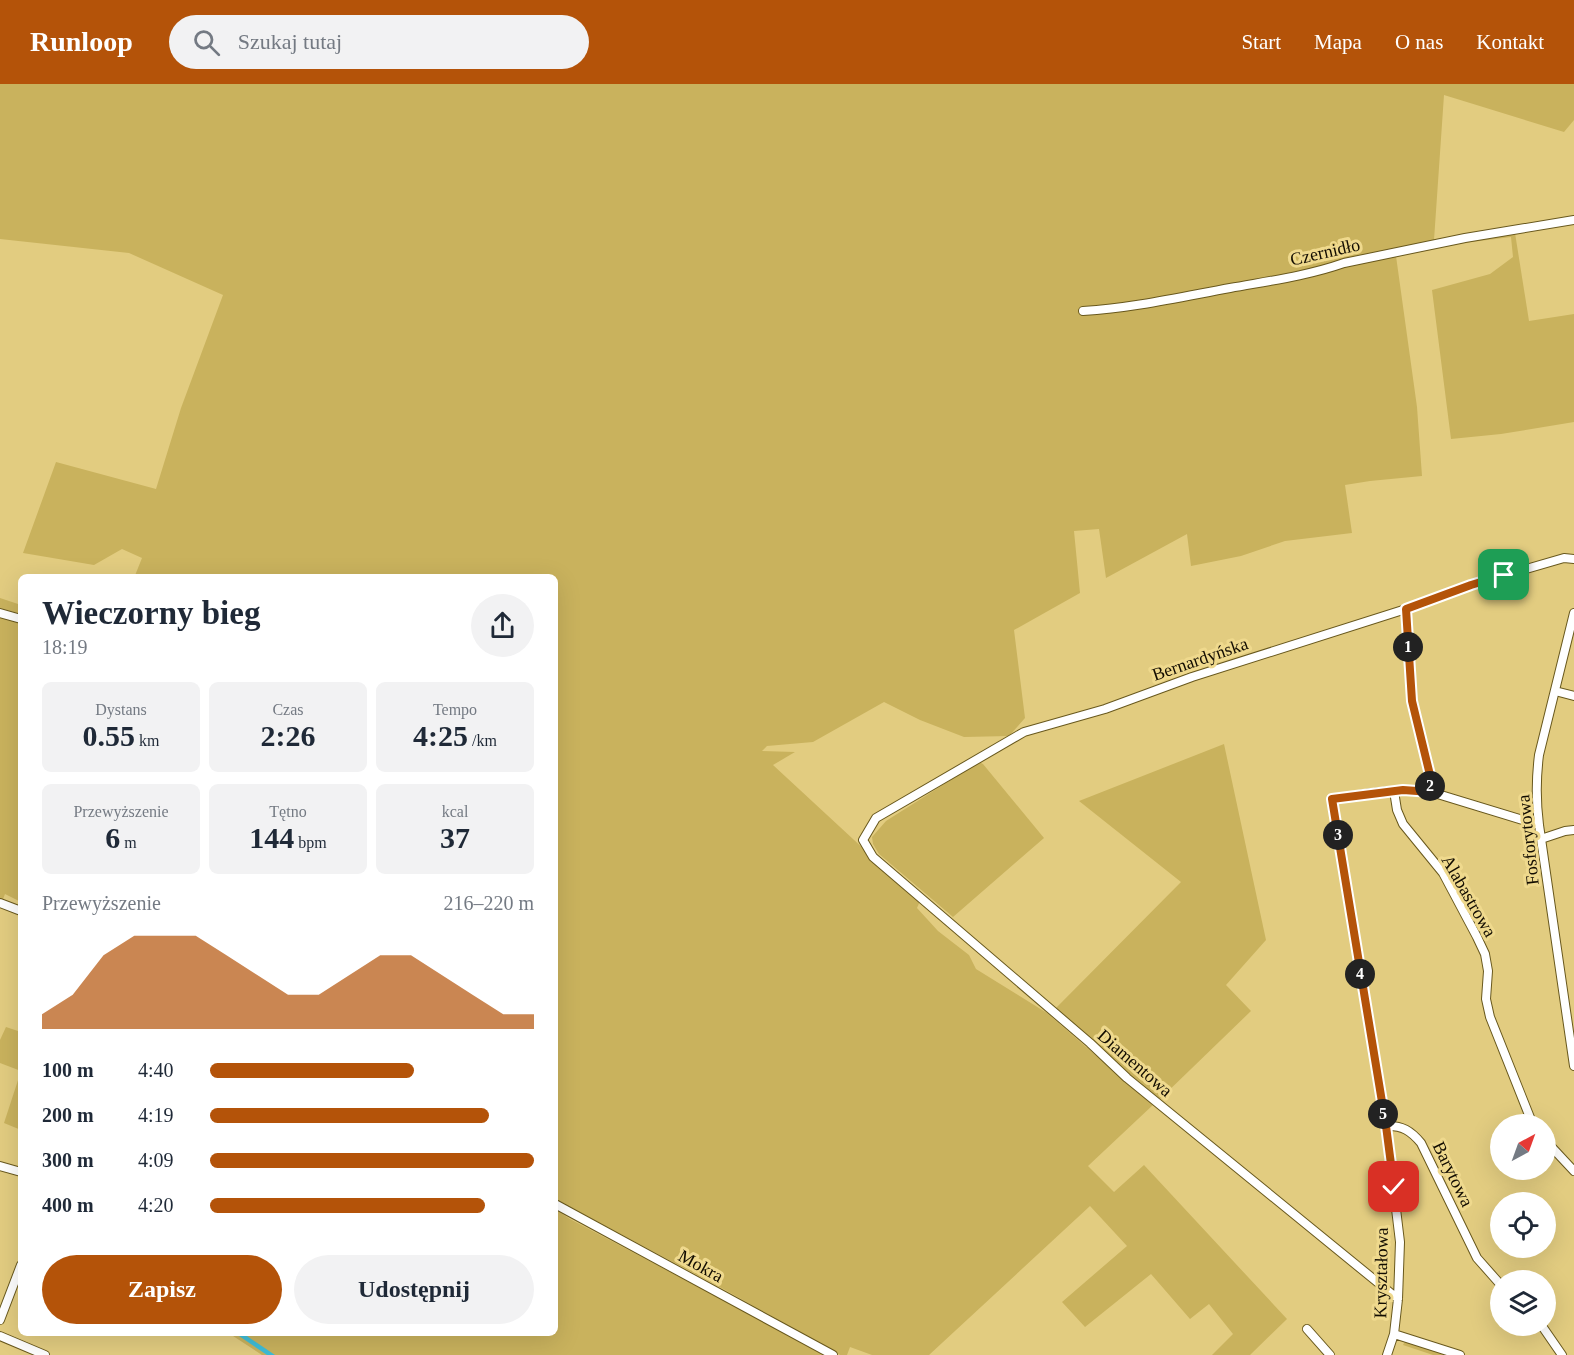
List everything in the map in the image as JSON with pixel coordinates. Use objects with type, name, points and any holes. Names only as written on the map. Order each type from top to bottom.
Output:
[{"type":"street","name":"Czernidło","points":[[1083,311],[1118,309],[1297,275],[1465,238],[1574,220]]},
{"type":"street","name":"Bernardyńska","points":[[863,840],[876,818],[1024,732],[1105,709],[1222,666],[1406,609],[1471,585],[1564,558],[1574,559]]},
{"type":"street","points":[[1406,609],[1412,701],[1430,775],[1431,792]]},
{"type":"street","points":[[0,613],[18,618]]},
{"type":"street","name":"Fosforytowa","points":[[1574,613],[1538,762],[1536,799],[1574,1066]]},
{"type":"street","points":[[1555,692],[1574,696]]},
{"type":"street","points":[[1394,791],[1431,792],[1539,825]]},
{"type":"street","name":"Kryształowa","points":[[1387,1355],[1394,1334],[1400,1242],[1386,1126],[1332,799],[1394,791]]},
{"type":"street","name":"Alabastrowa","points":[[1394,791],[1397,810],[1403,824],[1443,873],[1478,937],[1485,954],[1488,971],[1486,987],[1488,1008],[1529,1114]]},
{"type":"street","points":[[1541,839],[1574,830]]},
{"type":"street","name":"Diamentowa","points":[[863,840],[873,857],[1090,1043],[1127,1078],[1398,1299]]},
{"type":"street","points":[[0,903],[18,910]]},
{"type":"street","name":"Barytowa","points":[[1386,1126],[1407,1129],[1421,1143],[1478,1257],[1490,1272]]},
{"type":"street","points":[[1556,1152],[1574,1171]]},
{"type":"street","points":[[0,1166],[18,1171]]},
{"type":"street","name":"Mokra","points":[[558,1206],[832,1355]]},
{"type":"street","points":[[0,1320],[18,1273]]},
{"type":"street","points":[[1307,1329],[1330,1355]]},
{"type":"street","points":[[1394,1334],[1455,1354]]},
{"type":"street","points":[[0,1336],[45,1355]]},
{"type":"street","points":[[1549,1336],[1562,1355]]},
{"type":"shaded area","points":[[0,84],[1574,84],[1574,120],[1564,132],[1444,95],[1434,240],[1235,284],[1267,282],[1396,256],[1417,407],[1422,476],[1345,485],[1352,533],[1285,541],[1241,556],[1191,566],[1187,534],[1106,578],[1099,529],[1074,531],[1080,593],[1014,630],[1025,718],[1009,736],[964,737],[920,720],[884,702],[813,742],[767,746],[762,751],[795,752],[773,765],[920,901],[917,908],[938,931],[969,955],[976,969],[1047,1013],[1154,1104],[1088,1166],[1114,1192],[1144,1165],[1287,1319],[1250,1355],[1212,1355],[1233,1334],[1209,1304],[1190,1319],[1151,1274],[1085,1327],[1062,1302],[1127,1246],[1090,1206],[929,1355],[872,1355],[850,1347],[847,1355],[840,1355],[727,1291],[558,1201],[558,574],[136,574],[142,558],[122,549],[94,565],[23,553],[56,462],[156,489],[181,408],[223,295],[129,253],[0,239]],"holes":[[[1159,304],[1112,312],[1097,313],[1119,307]]]},
{"type":"shaded area","points":[[1515,233],[1529,321],[1574,314],[1574,422],[1501,434],[1451,439],[1432,290],[1490,274],[1513,257],[1511,237],[1448,245]]},
{"type":"shaded area","points":[[0,598],[18,604],[18,613],[0,608]]},
{"type":"shaded area","points":[[0,616],[18,620],[18,900],[5,894],[0,907]]},
{"type":"shaded area","points":[[1224,744],[1266,940],[1226,985],[1251,1011],[1160,1099],[1055,1009],[1181,882],[1079,801]]},
{"type":"shaded area","points":[[979,762],[1044,838],[953,917],[879,854],[872,837],[886,821]]},
{"type":"shaded area","points":[[6,1027],[18,1031],[18,1070],[0,1063],[0,1040]]},
{"type":"shaded area","points":[[18,1080],[18,1129],[4,1123]]},
{"type":"shaded area","points":[[558,1211],[827,1355],[262,1355],[233,1336],[558,1336]]},
{"type":"shaded area","points":[[1408,1342],[1445,1355],[1433,1355],[1403,1345]]},
{"type":"water","points":[[239,1336],[247,1336],[275,1355],[267,1355]]},
{"type":"route","points":[[1394,1187],[1332,799],[1403,790],[1431,792],[1430,775],[1412,701],[1406,609],[1504,575]]}]
